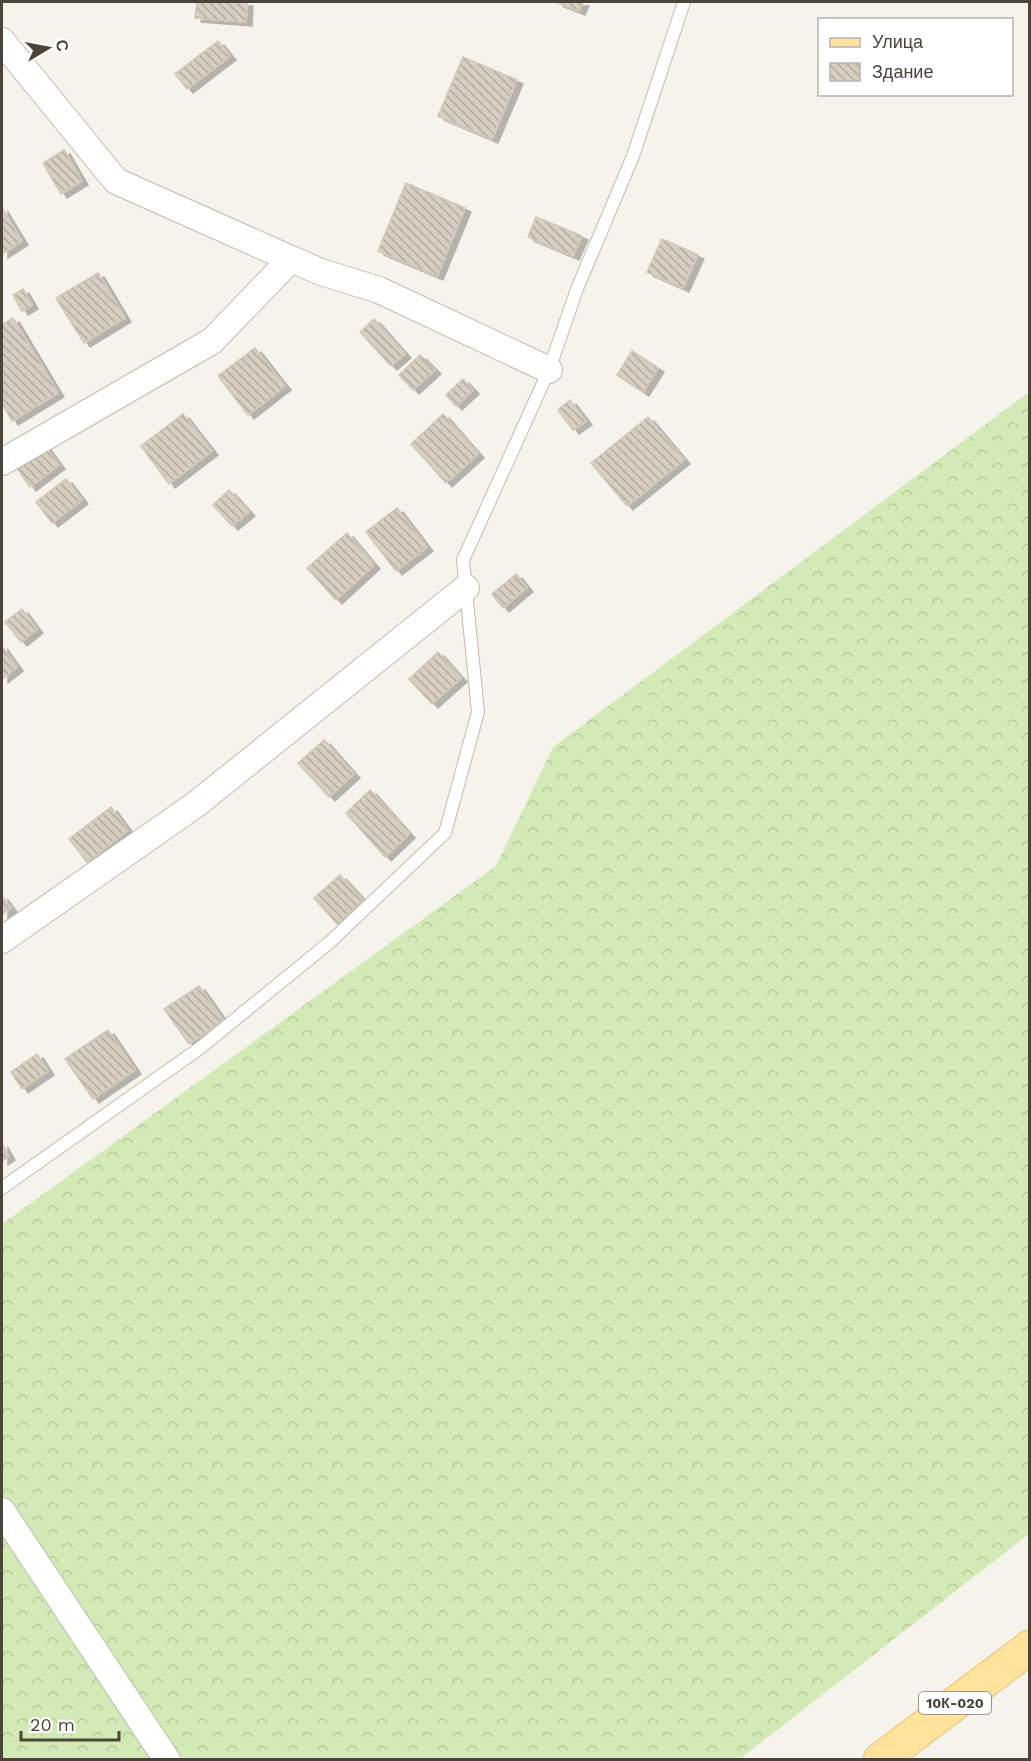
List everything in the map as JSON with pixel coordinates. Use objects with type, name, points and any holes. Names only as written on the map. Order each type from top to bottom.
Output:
[{"type":"main road","name":"10К-020","points":[[880,1760],[1029,1647]]},
{"type":"street","points":[[2,41],[116,181],[321,272],[379,290],[549,370]]},
{"type":"street","points":[[2,462],[213,341],[291,259]]},
{"type":"street","points":[[2,940],[195,805],[465,588]]},
{"type":"street","points":[[2,1511],[167,1760]]},
{"type":"lane","points":[[2,1188],[200,1048],[330,942],[445,833],[478,712],[463,560],[549,370],[577,289],[633,156],[684,2]]},
{"type":"green space","points":[[1029,392],[1029,1534],[740,1759],[2,1759],[2,1224],[496,866],[553,747]]},
{"type":"building","points":[[197,2],[247,2],[246,22],[195,18]]},
{"type":"building","points":[[556,2],[583,2],[579,11]]},
{"type":"building","points":[[218,41],[230,56],[187,89],[175,74]]},
{"type":"building","points":[[463,57],[517,80],[492,139],[438,116]]},
{"type":"building","points":[[64,150],[82,181],[61,194],[43,163]]},
{"type":"building","points":[[406,183],[465,208],[437,276],[378,251]]},
{"type":"building","points":[[2,208],[22,241],[2,254]]},
{"type":"building","points":[[536,217],[582,236],[573,256],[528,237]]},
{"type":"building","points":[[662,239],[698,255],[683,288],[647,272]]},
{"type":"building","points":[[98,273],[125,318],[84,343],[56,298]]},
{"type":"building","points":[[23,289],[32,305],[22,311],[13,295]]},
{"type":"building","points":[[13,318],[58,393],[12,421],[2,403],[2,325]]},
{"type":"building","points":[[374,319],[405,354],[391,366],[360,332]]},
{"type":"building","points":[[255,348],[285,386],[248,415],[218,376]]},
{"type":"building","points":[[632,351],[658,368],[643,392],[617,375]]},
{"type":"building","points":[[420,355],[435,370],[413,390],[399,375]]},
{"type":"building","points":[[463,379],[473,390],[456,406],[446,395]]},
{"type":"building","points":[[570,400],[586,421],[573,430],[558,410]]},
{"type":"building","points":[[183,414],[212,451],[169,484],[141,446]]},
{"type":"building","points":[[443,414],[478,454],[446,483],[411,444]]},
{"type":"building","points":[[648,417],[684,460],[627,506],[591,463]]},
{"type":"building","points":[[45,446],[59,465],[30,487],[16,467]]},
{"type":"building","points":[[66,479],[82,500],[52,523],[36,502]]},
{"type":"building","points":[[229,490],[249,512],[232,526],[213,505]]},
{"type":"building","points":[[397,508],[427,547],[396,571],[366,532]]},
{"type":"building","points":[[347,533],[374,565],[336,600],[307,568]]},
{"type":"building","points":[[516,574],[527,588],[503,608],[492,594]]},
{"type":"building","points":[[22,609],[37,629],[21,642],[5,622]]},
{"type":"building","points":[[2,646],[17,667],[2,679]]},
{"type":"building","points":[[438,652],[461,678],[432,704],[409,679]]},
{"type":"building","points":[[324,740],[354,774],[329,797],[298,763]]},
{"type":"building","points":[[370,790],[409,834],[385,857],[346,813]]},
{"type":"building","points":[[111,807],[128,830],[87,862],[69,839]]},
{"type":"building","points":[[340,875],[363,900],[337,924],[314,898]]},
{"type":"building","points":[[2,896],[11,908],[2,914]]},
{"type":"building","points":[[199,986],[223,1020],[189,1044],[164,1009]]},
{"type":"building","points":[[108,1030],[135,1070],[93,1099],[65,1059]]},
{"type":"building","points":[[37,1054],[48,1071],[22,1089],[11,1072]]},
{"type":"building","points":[[2,1144],[9,1156],[2,1161]]}]
